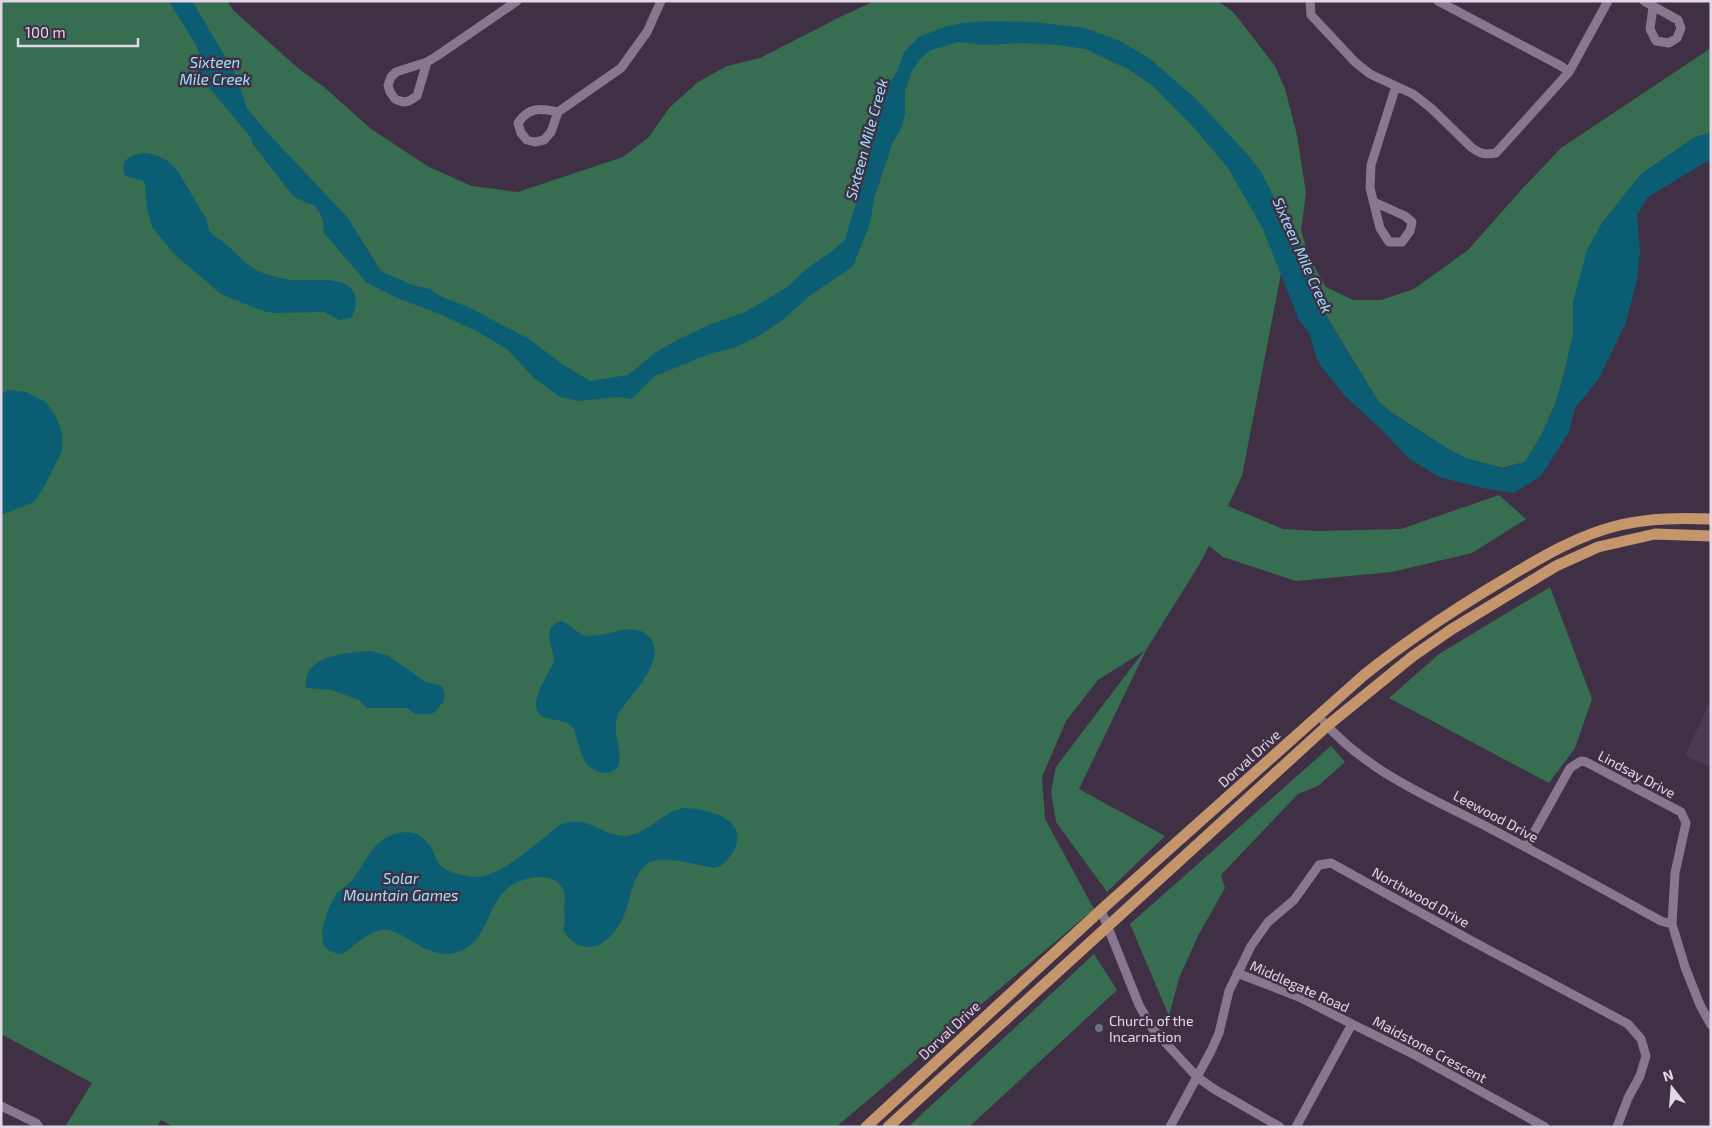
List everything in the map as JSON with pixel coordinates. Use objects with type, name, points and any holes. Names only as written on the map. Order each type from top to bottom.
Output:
[{"type":"main road","name":"Dorval Drive","points":[[866,1127],[1101,910],[1318,716],[1397,649],[1462,605],[1556,549],[1577,539],[1620,525],[1663,518],[1711,519]]},
{"type":"main road","name":"Dorval Drive","points":[[888,1127],[1327,726],[1413,656],[1452,629],[1556,566],[1598,547],[1644,535],[1711,536]]},
{"type":"street","points":[[427,62],[417,96],[403,102],[395,99],[388,85],[391,77],[396,72],[427,62],[517,1]]},
{"type":"street","points":[[558,112],[534,110],[525,114],[518,123],[521,133],[527,140],[535,142],[544,140],[551,132],[558,112],[621,68],[647,32],[661,1]]},
{"type":"street","points":[[1310,1],[1311,15],[1345,52],[1370,74],[1413,94],[1431,108],[1466,140],[1471,147],[1487,155],[1496,153],[1568,72],[1608,1]]},
{"type":"street","points":[[1438,1],[1561,66],[1568,72]]},
{"type":"street","points":[[1644,1],[1653,6]]},
{"type":"street","points":[[1374,202],[1405,216],[1412,222],[1410,231],[1402,242],[1389,242],[1380,228],[1370,188],[1370,166],[1396,86]]},
{"type":"street","name":"Leewood Drive","points":[[1318,716],[1354,752],[1396,779],[1661,921],[1672,924]]},
{"type":"street","name":"Lindsay Drive","points":[[1526,847],[1570,768],[1581,761],[1681,812],[1686,824],[1675,872],[1672,924],[1684,967],[1711,1026]]},
{"type":"street","name":"Northwood Drive","points":[[1170,1127],[1219,1033],[1225,1003],[1251,946],[1264,927],[1294,900],[1319,865],[1331,864],[1628,1024],[1641,1039],[1646,1056],[1640,1076],[1628,1098],[1617,1127]]},
{"type":"street","points":[[1101,910],[1139,1006],[1152,1028],[1197,1077],[1214,1089],[1280,1127]]},
{"type":"street","name":"Middlegate Road","points":[[1237,974],[1299,998],[1352,1024]]},
{"type":"street","name":"Maidstone Crescent","points":[[1296,1127],[1352,1024],[1415,1055],[1545,1127]]},
{"type":"street","points":[[1,1106],[36,1123],[39,1127]]},
{"type":"shaded area","points":[[1711,699],[1711,767],[1685,756]]},
{"type":"green space","points":[[1,1],[227,1],[234,11],[299,69],[324,87],[371,129],[429,167],[472,186],[518,192],[623,157],[649,137],[669,108],[698,82],[727,66],[760,58],[875,1],[1218,1],[1234,13],[1275,66],[1285,89],[1297,135],[1306,193],[1301,230],[1308,255],[1326,287],[1353,300],[1381,300],[1414,289],[1468,250],[1561,148],[1711,48],[1711,133],[1695,137],[1640,175],[1573,302],[1573,335],[1562,382],[1554,407],[1541,436],[1525,462],[1502,468],[1468,459],[1450,450],[1392,413],[1378,401],[1317,301],[1289,232],[1242,476],[1228,506],[1283,529],[1317,531],[1401,529],[1499,495],[1526,519],[1472,553],[1392,572],[1296,581],[1223,557],[1209,546],[1146,650],[1079,789],[1165,836],[1107,892],[1056,822],[1051,792],[1056,767],[1144,651],[1098,680],[1066,721],[1042,777],[1045,819],[1094,909],[836,1127],[174,1127],[161,1120],[157,1127],[65,1127],[92,1083],[1,1034]]},
{"type":"green space","points":[[1550,587],[1592,699],[1575,748],[1549,783],[1389,698],[1439,654]]},
{"type":"green space","points":[[1331,746],[1345,762],[1318,786],[1298,794],[1221,875],[1225,888],[1199,934],[1179,978],[1169,1016],[1130,924]]},
{"type":"green space","points":[[1094,954],[1117,990],[969,1127],[908,1127]]},
{"type":"water","name":"Sixteen Mile Creek","points":[[169,1],[192,1],[235,73],[247,108],[265,130],[348,218],[381,271],[412,285],[430,289],[442,297],[468,307],[529,339],[562,364],[590,381],[628,375],[656,352],[679,339],[709,325],[745,312],[786,288],[809,267],[845,240],[864,177],[871,136],[868,129],[882,97],[898,69],[904,52],[919,37],[944,27],[962,23],[989,21],[1033,22],[1085,28],[1120,41],[1149,58],[1195,98],[1248,155],[1261,172],[1283,215],[1317,301],[1378,401],[1392,413],[1450,450],[1468,459],[1502,468],[1525,462],[1541,436],[1554,407],[1573,335],[1573,302],[1587,250],[1602,223],[1640,175],[1695,137],[1711,133],[1711,161],[1704,163],[1648,197],[1637,215],[1640,253],[1637,280],[1625,325],[1598,380],[1575,408],[1569,432],[1541,476],[1514,493],[1482,488],[1439,477],[1408,458],[1386,434],[1344,395],[1318,362],[1309,333],[1299,320],[1262,227],[1228,168],[1195,129],[1153,86],[1128,69],[1085,49],[1058,45],[1022,43],[985,45],[958,42],[931,50],[920,59],[911,73],[905,91],[905,115],[901,129],[893,142],[874,199],[870,224],[853,266],[808,297],[784,319],[759,336],[731,349],[712,353],[655,376],[632,399],[617,397],[580,401],[560,397],[533,377],[507,349],[478,332],[367,283],[324,233],[324,225],[317,208],[293,196],[252,143],[252,139],[201,78],[197,69],[201,58],[196,45]]},
{"type":"water","points":[[144,153],[167,160],[177,170],[207,220],[211,233],[253,268],[280,278],[335,281],[351,288],[356,302],[355,311],[351,318],[339,320],[324,312],[274,313],[263,311],[221,294],[175,255],[152,227],[147,209],[145,184],[142,180],[125,176],[123,166],[130,157]]},
{"type":"water","points":[[8,390],[26,392],[46,402],[56,417],[62,432],[62,451],[34,502],[1,515],[1,394]]},
{"type":"water","points":[[561,621],[586,636],[629,629],[636,630],[643,632],[649,637],[654,646],[654,656],[646,676],[619,713],[616,721],[620,754],[617,768],[611,772],[601,773],[588,765],[582,755],[574,729],[565,722],[546,718],[539,714],[536,708],[539,691],[554,662],[549,634],[554,625]]},
{"type":"water","points":[[370,651],[387,655],[426,682],[442,686],[445,696],[435,712],[431,714],[415,714],[407,708],[367,708],[359,700],[332,690],[307,688],[308,675],[312,667],[320,661],[339,655]]},
{"type":"water","name":"Solar Mountain Games","points":[[683,808],[714,813],[732,824],[736,831],[737,841],[733,852],[725,863],[714,867],[670,860],[657,860],[647,864],[638,874],[618,927],[604,942],[598,945],[592,947],[582,946],[572,941],[567,935],[563,929],[565,922],[564,892],[556,881],[544,877],[530,878],[508,888],[500,897],[477,939],[469,947],[458,952],[446,954],[435,952],[389,930],[381,930],[370,934],[342,954],[328,950],[323,942],[322,935],[325,920],[337,893],[352,880],[375,847],[381,841],[394,834],[406,832],[421,836],[429,844],[441,866],[448,871],[477,877],[485,876],[513,862],[560,825],[569,822],[585,823],[617,835],[633,835],[675,810]]},
{"type":"place","name":"Church of the Incarnation","points":[[1099,1028]]}]
